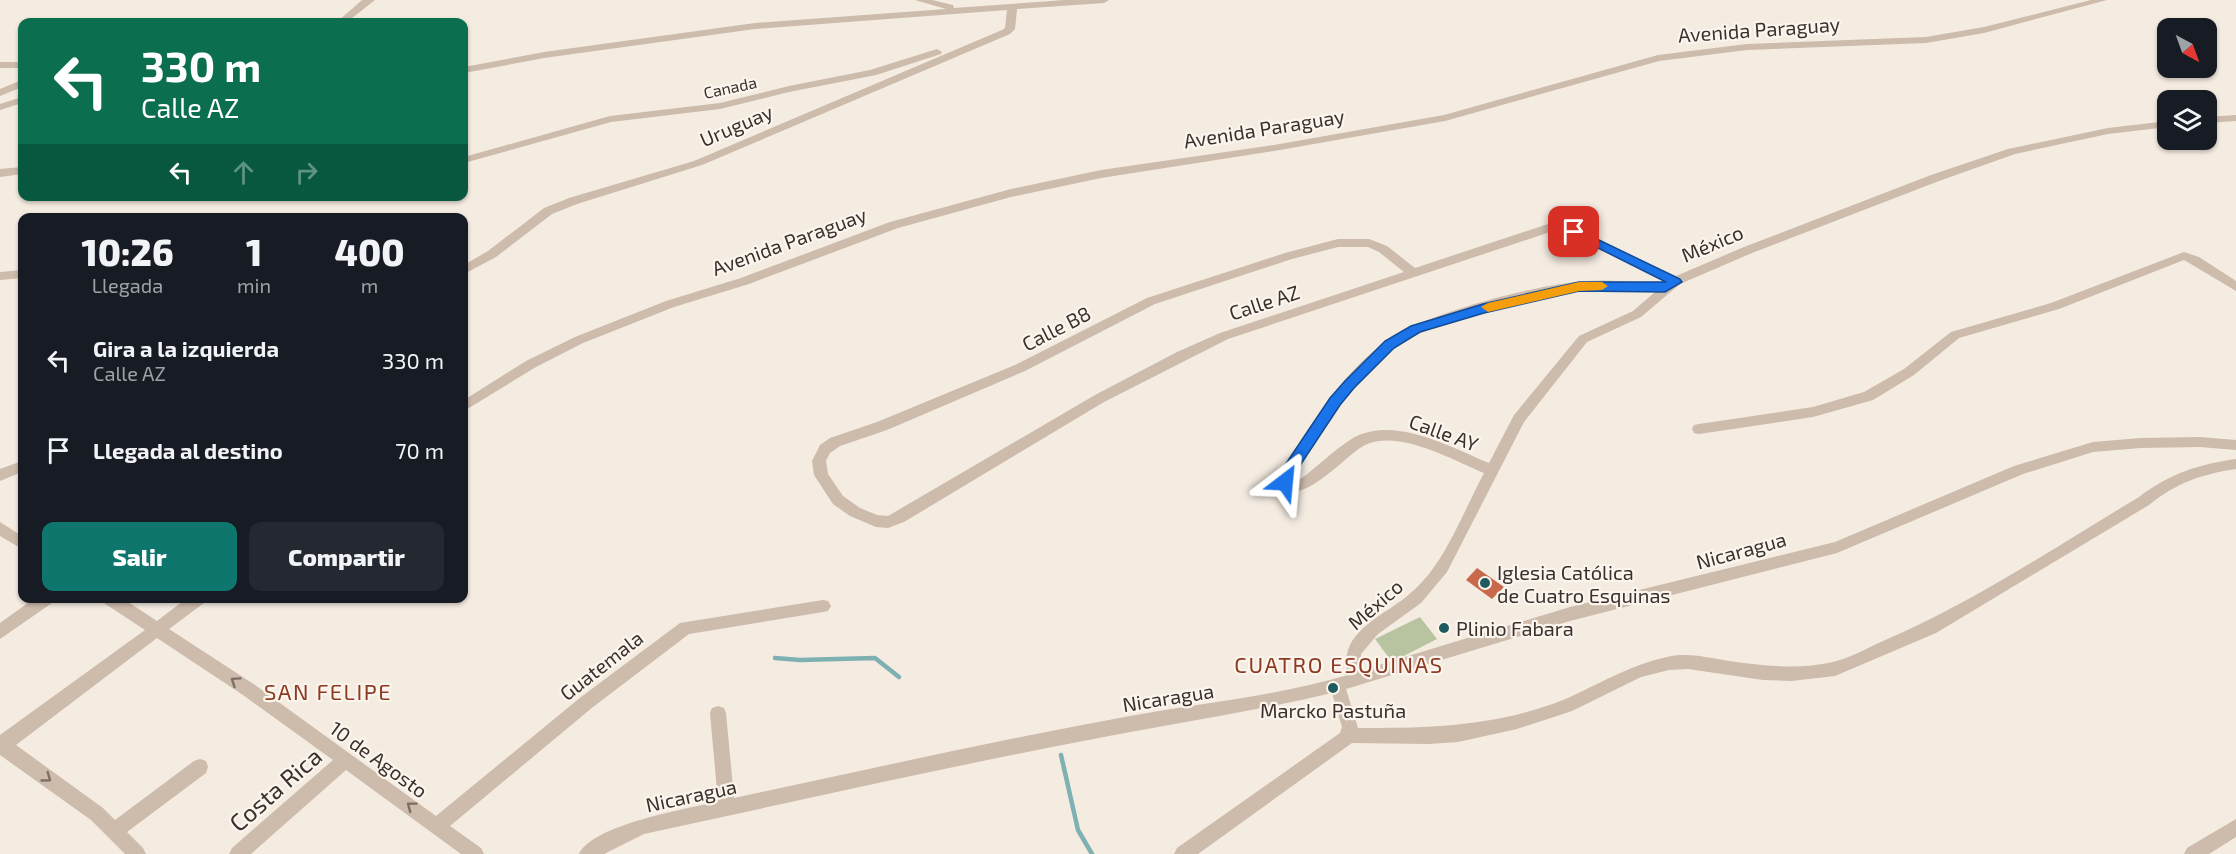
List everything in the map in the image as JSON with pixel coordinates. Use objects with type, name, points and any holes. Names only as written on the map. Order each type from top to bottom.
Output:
[{"type":"street","points":[[346,18],[370,0]]},
{"type":"street","points":[[920,0],[966,10]]},
{"type":"street","points":[[468,69],[544,56],[756,26],[1101,0]]},
{"type":"street","name":"Avenida Paraguay","points":[[468,404],[550,354],[670,304],[745,281],[894,225],[1011,194],[1101,174],[1275,148],[1445,118],[1658,58],[1699,51],[1747,47],[1937,39],[1983,30],[2102,0]]},
{"type":"street","points":[[1001,34],[1010,29],[1012,8]]},
{"type":"street","name":"Canada","points":[[468,159],[610,119],[716,107],[789,89],[872,73],[1001,34]]},
{"type":"street","name":"Uruguay","points":[[468,268],[492,254],[548,211],[573,201],[698,163],[1001,34]]},
{"type":"street","points":[[0,65],[18,65]]},
{"type":"street","points":[[0,93],[18,85]]},
{"type":"street","points":[[0,93],[18,89]]},
{"type":"street","points":[[0,107],[18,101]]},
{"type":"street","points":[[2217,119],[2236,118]]},
{"type":"street","name":"México","points":[[1356,677],[1352,660],[1354,652],[1376,628],[1430,584],[1442,568],[1519,419],[1583,339],[1636,314],[1670,285],[1748,249],[1935,178],[2012,151],[2108,131],[2157,125]]},
{"type":"street","points":[[0,174],[18,172]]},
{"type":"street","name":"Calle AZ","points":[[888,522],[899,518],[1137,377],[1184,353],[1224,336],[1552,227],[1563,228],[1670,285]]},
{"type":"street","name":"Calle B8","points":[[888,522],[876,521],[855,512],[838,500],[821,475],[819,461],[825,450],[835,442],[882,426],[1020,368],[1151,301],[1289,256],[1338,243],[1369,243],[1383,249],[1412,272]]},
{"type":"street","points":[[1699,429],[1813,412],[1868,396],[1909,372],[1955,335],[2055,306],[2180,257],[2195,260],[2236,287]]},
{"type":"street","points":[[0,276],[18,274]]},
{"type":"street","name":"Calle AY","points":[[1491,470],[1416,439],[1377,435],[1358,442],[1306,483],[1289,487],[1285,482],[1286,474],[1342,393],[1364,368],[1390,345],[1415,329],[1483,309],[1579,286],[1670,285]]},
{"type":"street","name":"Nicaragua","points":[[588,854],[607,842],[643,826],[961,757],[1129,724],[1270,700],[1337,685],[1356,677],[1570,615],[1837,547],[2019,470],[2093,447],[2140,443],[2200,442],[2236,445]]},
{"type":"street","points":[[1183,854],[1349,735],[1458,734],[1517,722],[1566,706],[1638,670],[1669,663],[1688,662],[1763,673],[1791,674],[1835,669],[1931,628],[2144,501],[2161,487],[2182,475],[2204,468],[2236,464]]},
{"type":"street","points":[[0,475],[18,468]]},
{"type":"street","points":[[0,528],[18,540]]},
{"type":"street","points":[[0,632],[39,603]]},
{"type":"street","name":"10 de Agosto","points":[[117,603],[249,690],[475,854]]},
{"type":"street","points":[[136,854],[97,814],[1,745],[192,603]]},
{"type":"street","name":"Guatemala","points":[[436,827],[586,702],[684,628],[823,606]]},
{"type":"street","points":[[1337,685],[1350,727],[1349,735]]},
{"type":"street","points":[[718,713],[727,809]]},
{"type":"street","name":"Costa Rica","points":[[238,854],[345,760]]},
{"type":"street","points":[[114,832],[200,767]]},
{"type":"street","points":[[2193,854],[2236,827]]},
{"type":"green space","points":[[1420,617],[1437,639],[1392,662],[1375,639]]},
{"type":"building","name":"Iglesia Católica de Cuatro Esquinas","points":[[1477,568],[1504,587],[1492,599],[1466,580]]},
{"type":"waterway","points":[[775,658],[800,660],[875,658],[899,677]]},
{"type":"waterway","points":[[1061,755],[1078,830],[1092,854]]},
{"type":"slow traffic","points":[[1488,307],[1579,286],[1602,286]]},
{"type":"place","name":"Iglesia Católica de Cuatro Esquinas","points":[[1485,583]]},
{"type":"place","name":"Plinio Fabara","points":[[1444,628]]},
{"type":"place","name":"Marcko Pastuña","points":[[1333,688]]},
{"type":"district","name":"CUATRO ESQUINAS","points":[[1339,664]]},
{"type":"district","name":"SAN FELIPE","points":[[328,691]]},
{"type":"route","points":[[1285,482],[1286,474],[1349,385],[1390,345],[1415,329],[1483,309],[1579,286],[1665,288],[1676,282],[1574,232]]}]
